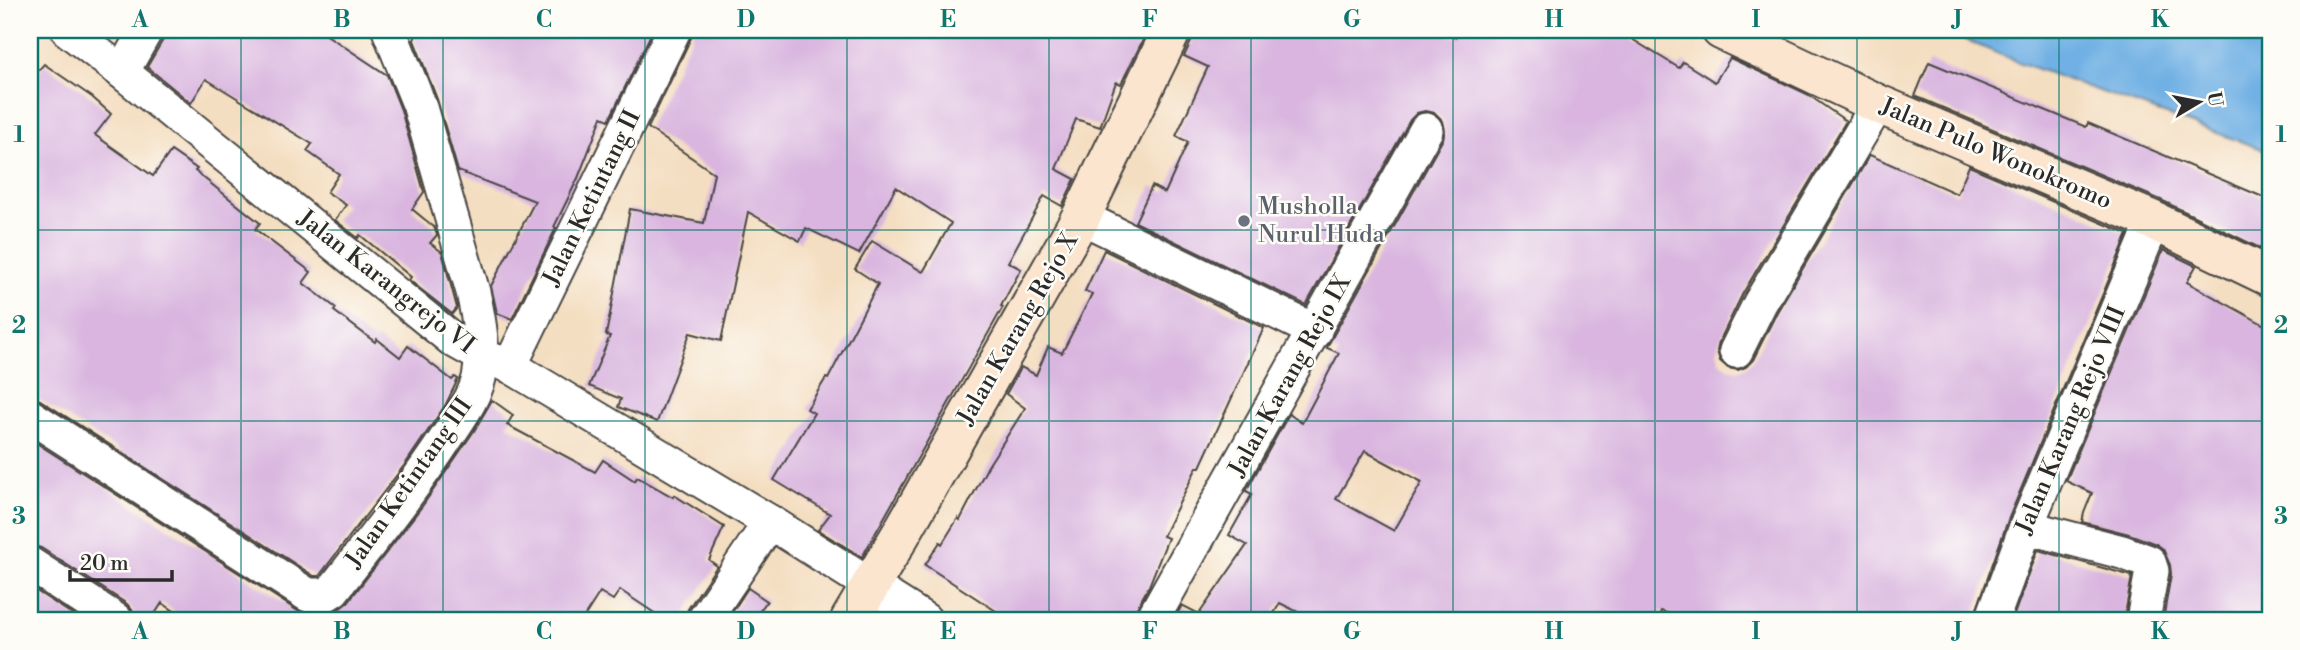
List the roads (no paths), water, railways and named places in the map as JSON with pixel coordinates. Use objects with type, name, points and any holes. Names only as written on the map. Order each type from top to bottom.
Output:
[{"type":"street","name":"Jalan Karangrejo VI","points":[[68,30],[453,340],[496,361],[770,522],[925,620]]},
{"type":"street","points":[[122,72],[146,30]]},
{"type":"street","name":"Jalan Ketintang III","points":[[30,416],[308,595],[317,596],[333,590],[436,454],[468,405],[478,380],[496,361],[479,321],[419,104],[389,30]]},
{"type":"street","name":"Jalan Ketintang II","points":[[496,361],[674,30]]},
{"type":"street","name":"Jalan Karang Rejo X","points":[[850,620],[1082,217],[1172,30]]},
{"type":"street","name":"Jalan Pulo Wonokromo","points":[[1721,30],[1878,104],[2154,221],[2270,277]]},
{"type":"street","points":[[1736,351],[1760,303],[1878,104]]},
{"type":"street","name":"Jalan Karang Rejo IX","points":[[1152,620],[1426,131]]},
{"type":"street","points":[[1082,217],[1315,331]]},
{"type":"street","name":"Jalan Karang Rejo VIII","points":[[1992,620],[2026,527],[2154,221]]},
{"type":"street","points":[[704,620],[770,522]]},
{"type":"street","points":[[2026,527],[2122,552],[2149,562],[2152,571],[2143,620]]},
{"type":"street","points":[[30,564],[116,620]]},
{"type":"water","points":[[1942,30],[2270,30],[2270,152],[2018,62]]},
{"type":"place","name":"Musholla Nurul Huda","points":[[1244,221]]}]
